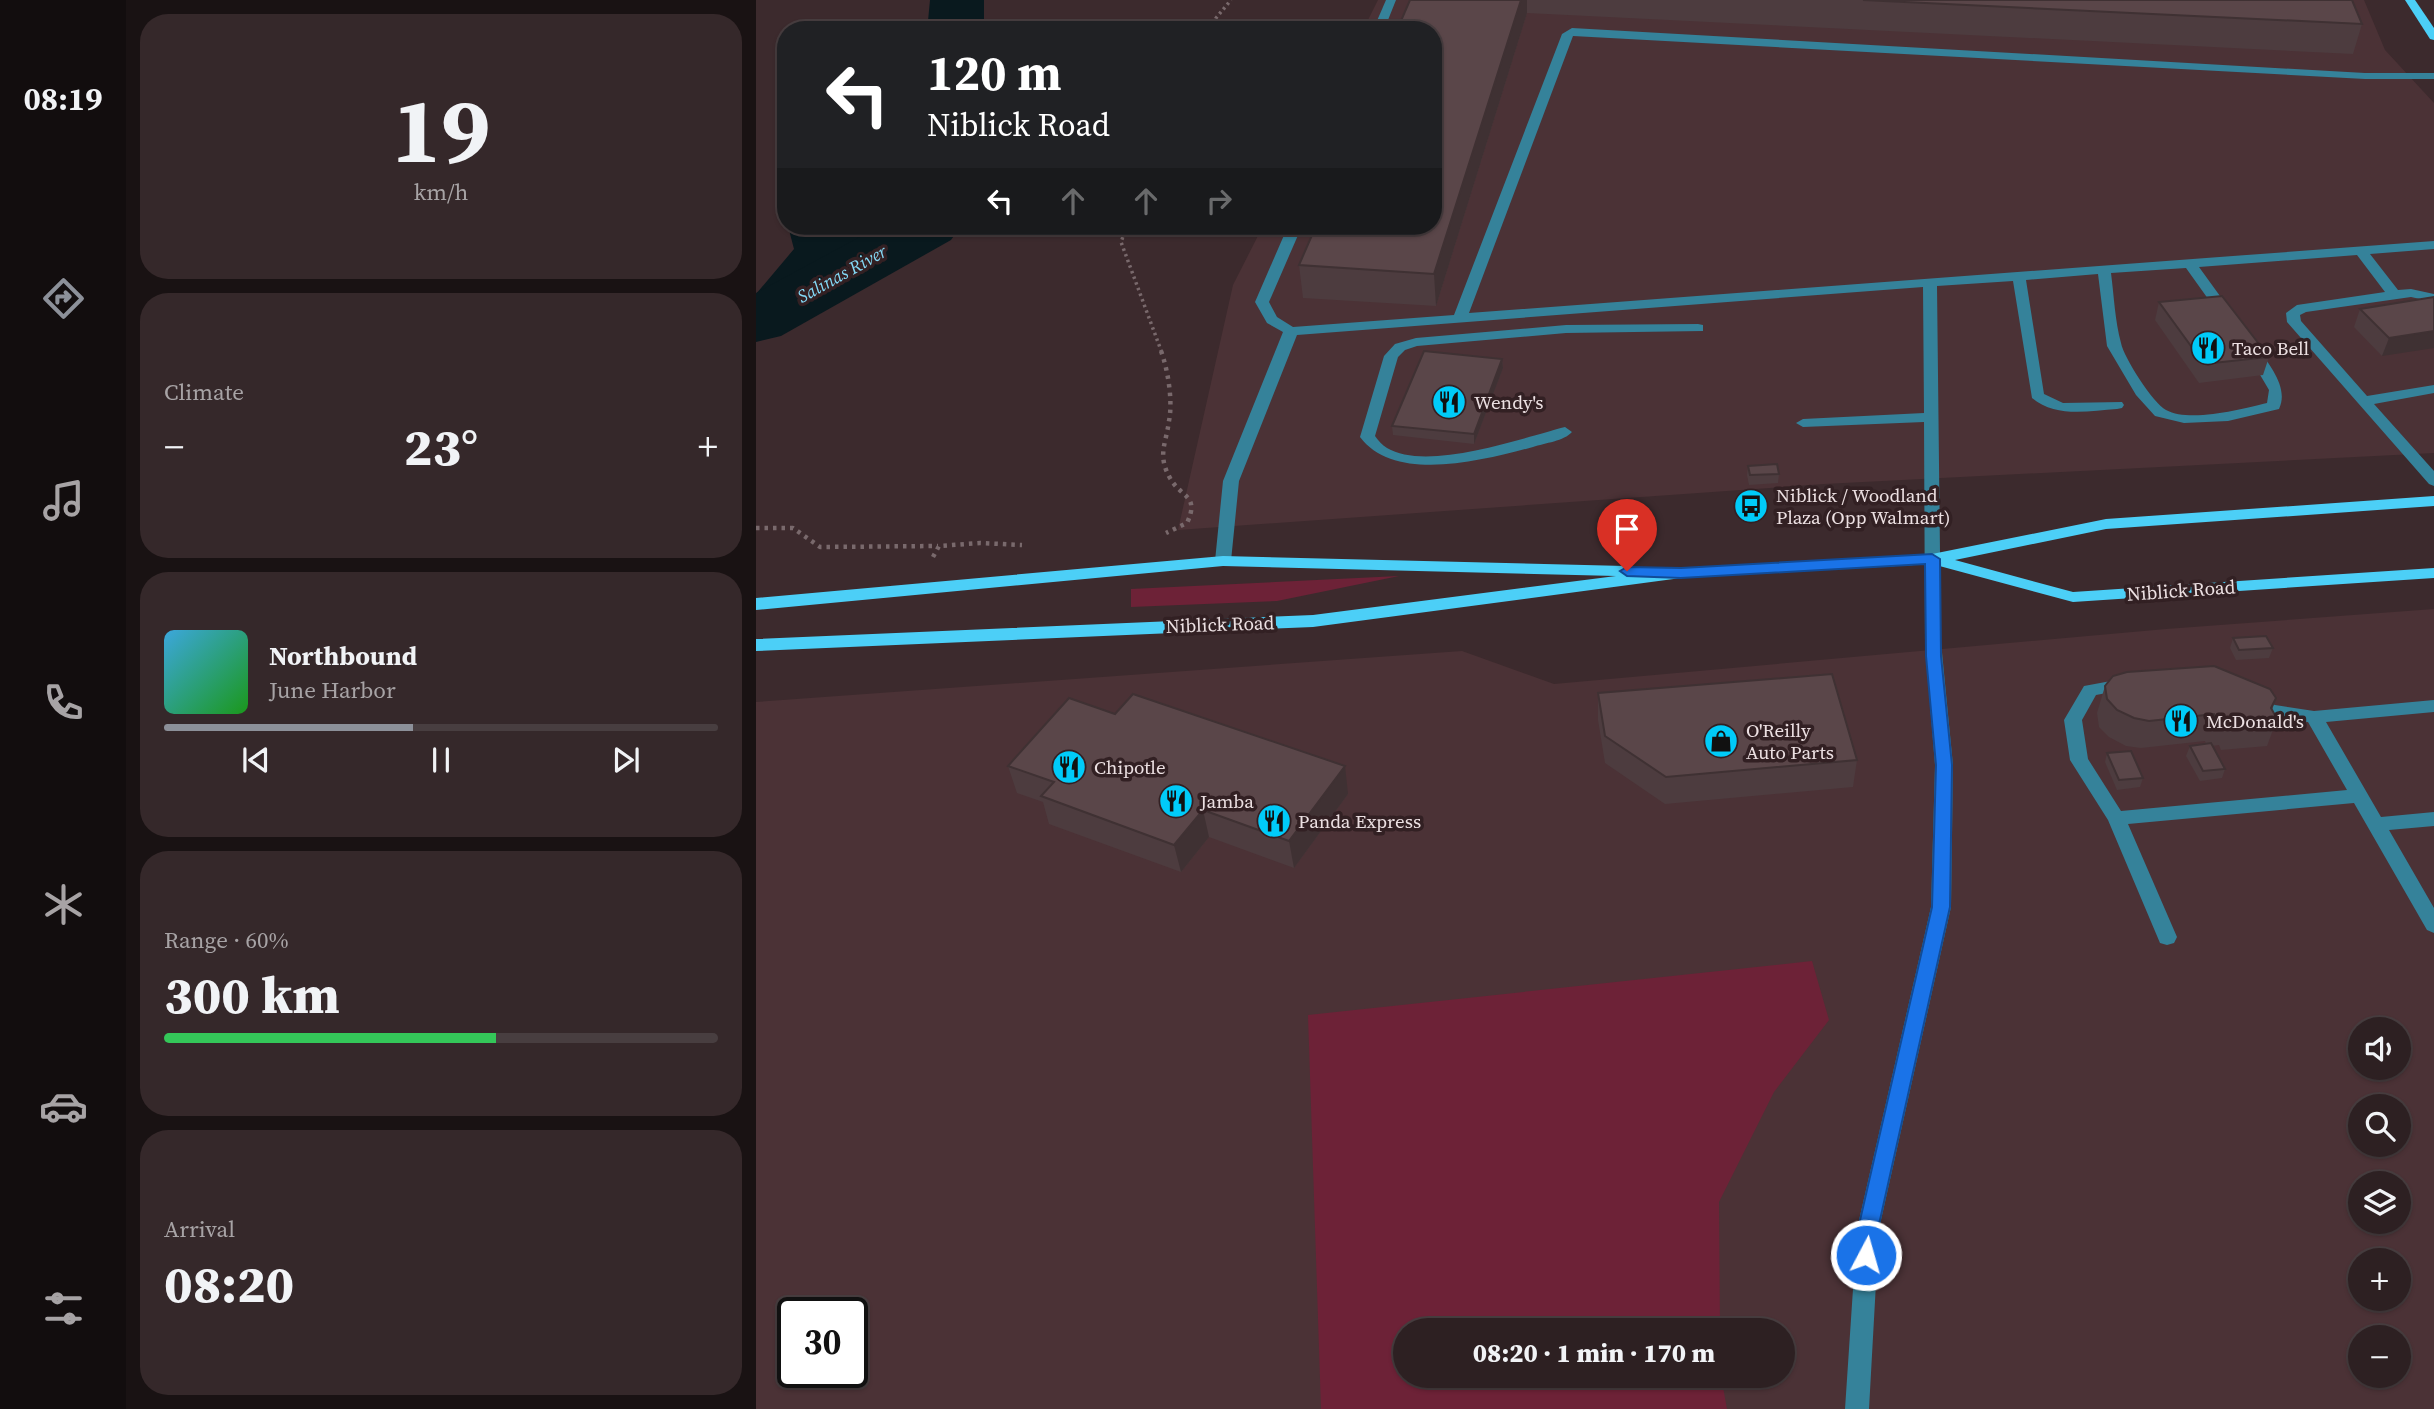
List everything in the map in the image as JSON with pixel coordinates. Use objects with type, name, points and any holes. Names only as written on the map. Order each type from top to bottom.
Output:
[{"type":"main road","points":[[2410,0],[2434,37]]},
{"type":"main road","name":"Niblick Road","points":[[756,645],[1313,621],[1681,573],[1932,559],[2106,524],[2434,501]]},
{"type":"main road","name":"Niblick Road","points":[[1932,559],[2073,597],[2434,573]]},
{"type":"main road","name":"Niblick Road","points":[[756,604],[1223,561],[1681,573]]},
{"type":"street","points":[[1382,21],[1391,0]]},
{"type":"street","points":[[1460,318],[1568,34],[1572,31],[2365,76],[2434,76]]},
{"type":"street","points":[[1291,235],[1262,302],[1272,320],[1291,331],[2434,245]]},
{"type":"street","points":[[2360,250],[2394,295]]},
{"type":"street","points":[[2104,270],[2114,346],[2143,396],[2160,413],[2184,419],[2228,417],[2274,406],[2276,390],[2265,368],[2189,263]]},
{"type":"street","points":[[2020,276],[2037,396],[2043,403],[2057,407],[2117,405]]},
{"type":"street","points":[[1857,1409],[1868,1229],[1941,907],[1944,765],[1933,656],[1930,283]]},
{"type":"street","points":[[2434,298],[2411,293],[2302,308],[2293,313],[2294,322],[2434,481]]},
{"type":"street","points":[[1565,432],[1518,448],[1492,453],[1423,459],[1388,457],[1372,447],[1367,438],[1391,356],[1400,347],[1416,342],[1566,330],[1698,328]]},
{"type":"street","points":[[1223,561],[1231,481],[1291,331]]},
{"type":"street","points":[[2364,401],[2434,389]]},
{"type":"street","points":[[1803,423],[1931,417]]},
{"type":"street","points":[[2140,682],[2090,690],[2073,720],[2079,760],[2116,818],[2167,937]]},
{"type":"street","points":[[2238,693],[2271,711],[2314,718],[2434,706]]},
{"type":"street","points":[[2314,718],[2434,925]]},
{"type":"street","points":[[2116,818],[2359,796]]},
{"type":"street","points":[[2375,824],[2434,819]]},
{"type":"path","points":[[1215,21],[1231,0]]},
{"type":"path","points":[[1124,235],[1121,242],[1166,364],[1170,419],[1161,452],[1170,480],[1190,499],[1192,512],[1187,523],[1164,534]]},
{"type":"path","points":[[756,528],[793,528],[820,547],[981,543],[1032,546]]},
{"type":"path","points":[[920,590],[939,546]]},
{"type":"shaded area","points":[[1378,0],[2364,0],[2385,50],[2434,103],[2434,453],[1824,484],[1178,530],[1233,285],[1258,235],[1442,235],[1442,21],[1368,21]]},
{"type":"shaded area","points":[[790,235],[912,235],[756,321],[756,294],[794,249]]},
{"type":"shaded area","points":[[1399,576],[1277,601],[1131,607],[1131,589]]},
{"type":"shaded area","points":[[2434,609],[2434,1409],[756,1409],[756,702],[1462,651],[1554,684],[2166,629]]},
{"type":"shaded area","points":[[1812,961],[1829,1020],[1774,1092],[1719,1202],[1720,1318],[1393,1318],[1393,1388],[1723,1388],[1727,1409],[1321,1409],[1308,1015]]},
{"type":"building","points":[[1410,0],[1521,0],[1434,274],[1299,265],[1312,235],[1442,235],[1442,21],[1401,21]]},
{"type":"building","points":[[1863,0],[2352,0],[2362,24]]},
{"type":"building","points":[[2222,296],[2269,357],[2204,364],[2159,302]]},
{"type":"building","points":[[2434,297],[2434,331],[2389,338],[2360,309]]},
{"type":"building","name":"Wendy's","points":[[1424,351],[1502,359],[1474,434],[1392,426]]},
{"type":"building","points":[[1777,464],[1779,474],[1750,475],[1748,466]]},
{"type":"building","points":[[2266,636],[2273,648],[2239,650],[2233,638]]},
{"type":"building","points":[[2214,666],[2270,689],[2276,698],[2271,708],[2277,719],[2231,723],[2228,718],[2216,719],[2214,714],[2149,721],[2117,710],[2107,699],[2105,686],[2113,676],[2127,672]]},
{"type":"building","name":"O'Reilly Auto Parts","points":[[1832,674],[1857,760],[1666,777],[1605,736],[1598,693]]},
{"type":"building","points":[[1133,694],[1345,766],[1289,841],[1203,810],[1174,845],[1041,796],[1054,782],[1008,766],[1069,698],[1115,714]]},
{"type":"building","points":[[2211,743],[2225,769],[2203,771],[2190,746]]},
{"type":"building","points":[[2131,751],[2143,778],[2119,780],[2107,753]]},
{"type":"waterway","name":"Salinas River","points":[[956,21],[957,0]]},
{"type":"waterway","name":"Salinas River","points":[[756,321],[912,235]]},
{"type":"place","name":"Taco Bell","points":[[2208,348]]},
{"type":"place","name":"Wendy's","points":[[1449,402]]},
{"type":"place","name":"Niblick / Woodland Plaza (Opp Walmart)","points":[[1751,506]]},
{"type":"place","name":"McDonald's","points":[[2181,721]]},
{"type":"place","name":"O'Reilly Auto Parts","points":[[1721,741]]},
{"type":"place","name":"Chipotle","points":[[1069,767]]},
{"type":"place","name":"Jamba","points":[[1176,801]]},
{"type":"place","name":"Panda Express","points":[[1274,821]]},
{"type":"route","points":[[1627,571],[1681,573],[1932,559],[1933,656],[1944,765],[1941,907],[1868,1229],[1866,1255]]}]
